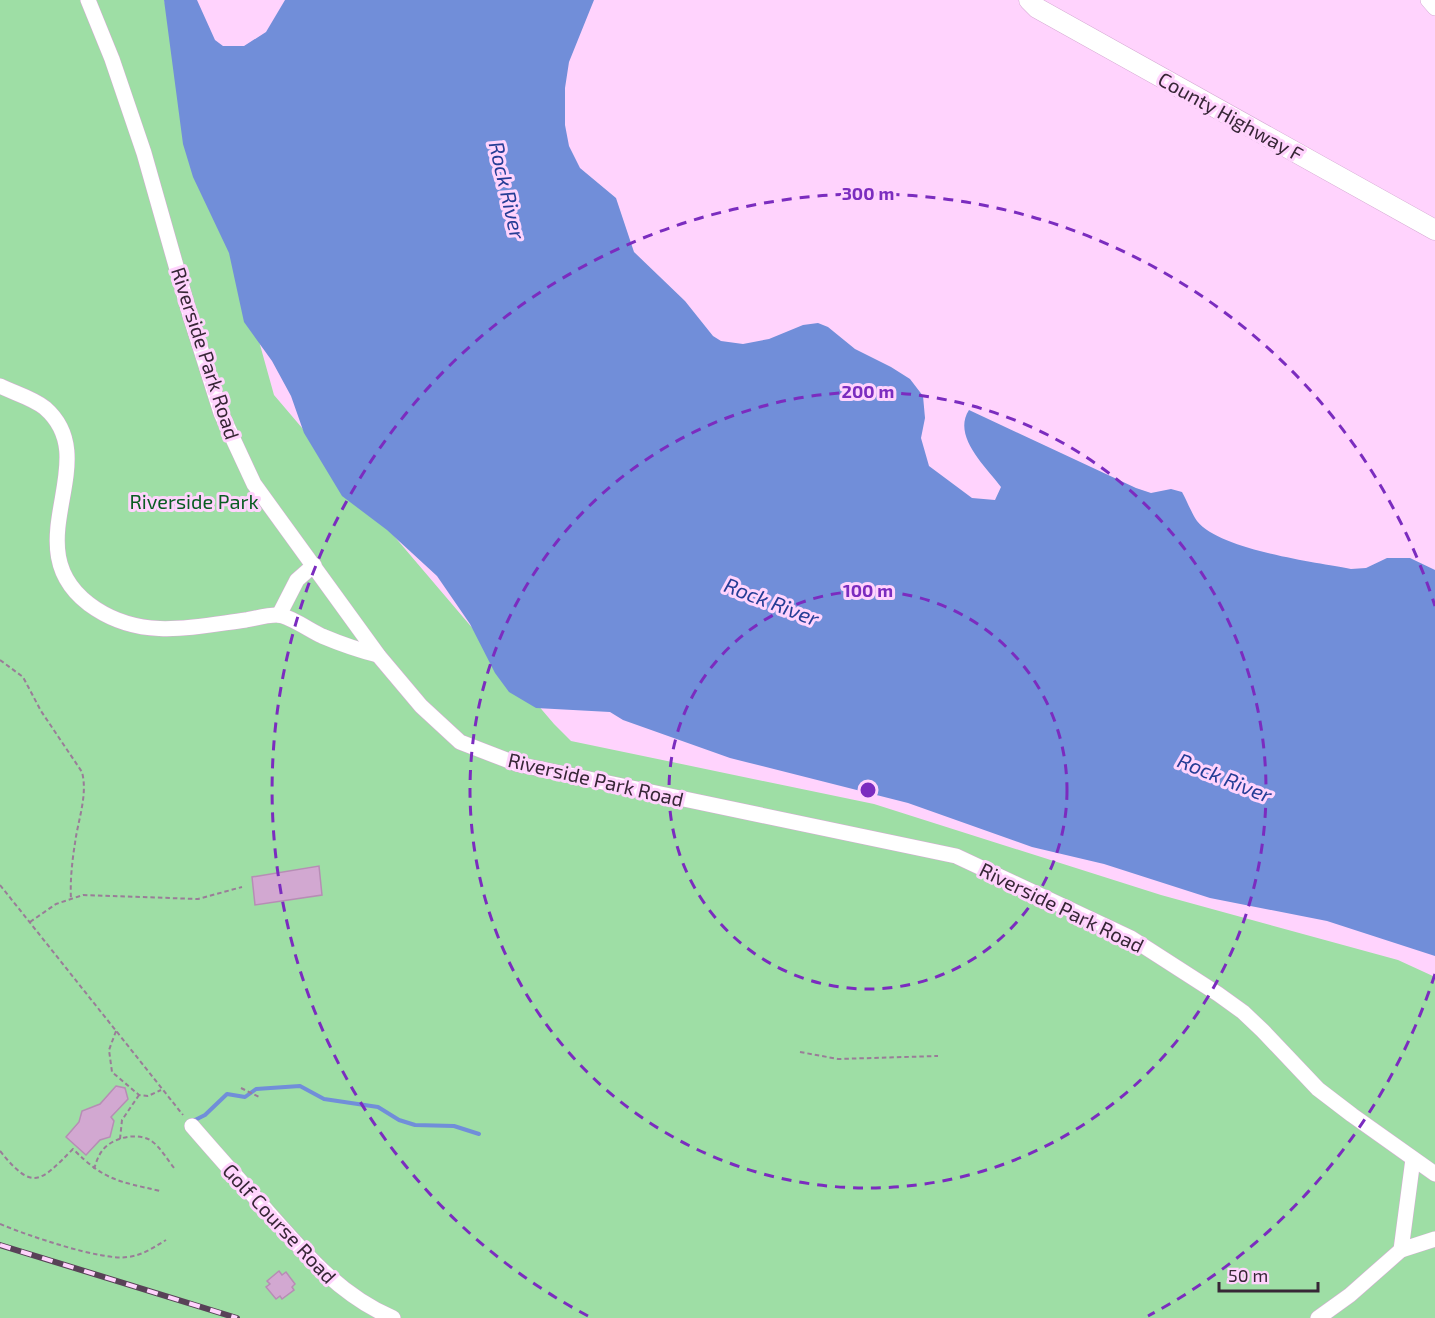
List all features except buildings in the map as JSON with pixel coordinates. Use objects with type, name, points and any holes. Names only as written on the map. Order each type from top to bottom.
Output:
[{"type":"street","name":"Riverside Park Road","points":[[88,0],[112,58],[144,153],[190,315],[221,413],[254,484],[378,655],[421,706],[460,742],[517,764],[956,856],[1131,938],[1243,1012],[1318,1089],[1435,1174]]},
{"type":"street","name":"County Highway F","points":[[1029,0],[1037,8],[1435,230]]},
{"type":"street","points":[[1428,0],[1435,8]]},
{"type":"street","points":[[0,386],[43,406],[62,428],[68,458],[56,536],[57,554],[72,588],[96,609],[114,618],[151,630],[176,630],[279,615],[352,649],[378,655]]},
{"type":"street","points":[[279,615],[297,580],[314,566]]},
{"type":"street","name":"Golf Course Road","points":[[192,1126],[308,1256],[341,1288],[376,1311],[393,1318]]},
{"type":"street","points":[[1401,1250],[1413,1160]]},
{"type":"street","points":[[1318,1318],[1350,1295],[1401,1250],[1435,1239]]},
{"type":"path","points":[[0,660],[23,676],[41,711],[82,772],[85,783],[70,884],[71,900]]},
{"type":"path","points":[[0,885],[192,1126]]},
{"type":"path","points":[[30,922],[56,904],[83,895],[198,899],[242,887]]},
{"type":"path","points":[[116,1031],[109,1050],[112,1072],[139,1095],[148,1096],[163,1090]]},
{"type":"path","points":[[800,1052],[838,1059],[938,1056]]},
{"type":"path","points":[[241,1088],[259,1097]]},
{"type":"path","points":[[120,1139],[122,1120],[139,1095]]},
{"type":"path","points":[[93,1169],[101,1152],[107,1146],[120,1139],[135,1137],[150,1140],[175,1169]]},
{"type":"path","points":[[0,1151],[21,1174],[30,1179],[37,1179],[52,1171],[74,1149],[93,1169],[108,1178],[160,1191]]},
{"type":"path","points":[[0,1224],[34,1236],[117,1258],[136,1256],[166,1240]]},
{"type":"green space","name":"Riverside Park","points":[[0,0],[164,0],[274,395],[554,724],[571,741],[874,804],[1161,895],[1398,960],[1435,977],[1435,1318],[0,1318]]},
{"type":"water","name":"Rock River","points":[[164,0],[197,0],[215,40],[223,46],[244,46],[266,32],[285,0],[594,0],[569,62],[565,88],[565,125],[569,146],[580,168],[616,198],[634,252],[685,301],[713,336],[721,341],[743,344],[769,339],[803,325],[818,323],[828,327],[855,349],[910,379],[923,396],[925,418],[921,438],[929,466],[972,498],[995,500],[1001,487],[979,460],[967,440],[965,420],[969,410],[1136,488],[1151,493],[1171,489],[1182,492],[1197,521],[1209,531],[1246,547],[1351,569],[1366,568],[1387,558],[1410,558],[1435,570],[1435,956],[1327,921],[1210,898],[1104,864],[1032,847],[908,803],[730,758],[623,720],[610,712],[536,708],[509,692],[495,673],[470,624],[437,576],[387,530],[342,496],[304,433],[291,396],[272,361],[244,322],[229,253],[193,177],[183,144]]},
{"type":"waterway","points":[[195,1120],[205,1115],[227,1094],[245,1097],[256,1089],[300,1086],[324,1099],[378,1107],[399,1120],[415,1125],[454,1126],[479,1134]]},
{"type":"railway","points":[[0,1245],[237,1318]]}]
